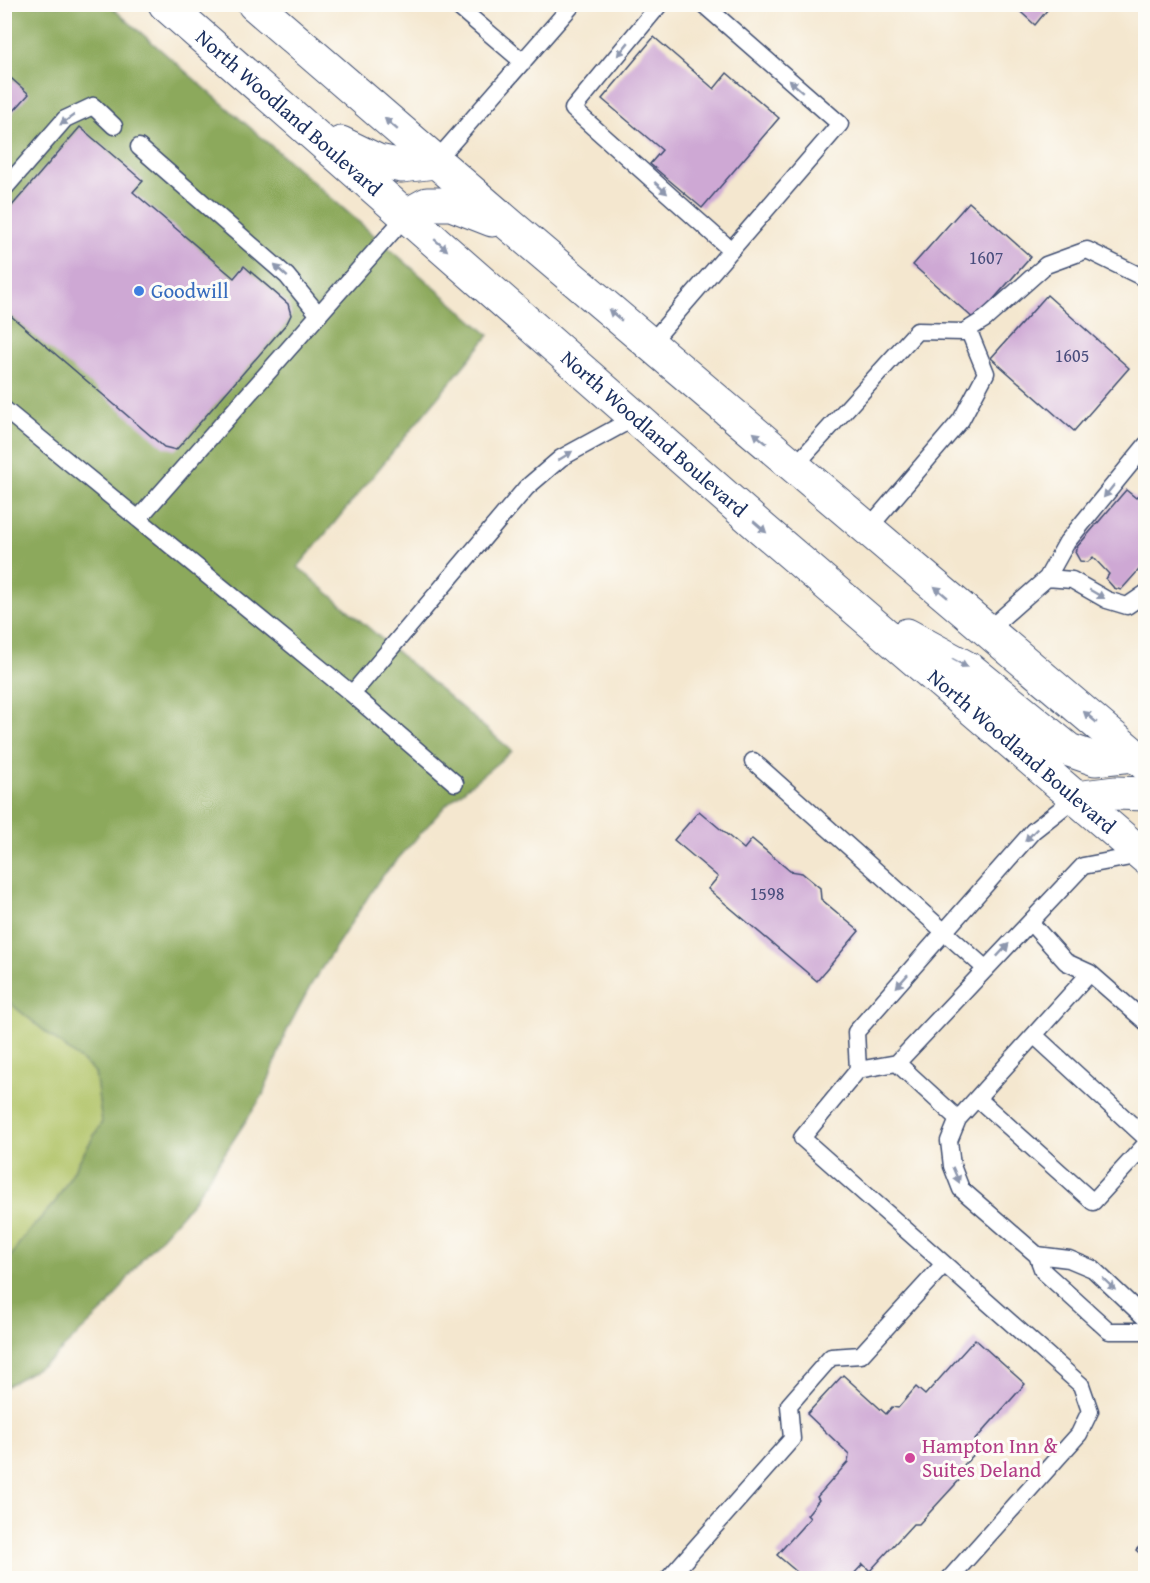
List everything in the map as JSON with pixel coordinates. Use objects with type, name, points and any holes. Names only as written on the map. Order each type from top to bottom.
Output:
[{"type":"main road","name":"North Woodland Boulevard","points":[[165,4],[636,417],[1143,856]]},
{"type":"main road","points":[[254,4],[435,162],[1140,760]]},
{"type":"main road","points":[[302,124],[378,161],[402,166],[435,162]]},
{"type":"main road","points":[[407,215],[427,204],[452,204],[511,226]]},
{"type":"main road","points":[[853,606],[971,669],[1069,750],[1095,759],[1140,760]]},
{"type":"main road","points":[[1076,798],[1116,793],[1146,794]]},
{"type":"lane","points":[[455,4],[523,62]]},
{"type":"lane","points":[[435,162],[573,4]]},
{"type":"lane","points":[[660,4],[573,109],[731,250]]},
{"type":"lane","points":[[650,344],[840,124],[703,4]]},
{"type":"lane","points":[[4,189],[65,119],[93,106],[114,126]]},
{"type":"lane","points":[[139,147],[287,276],[319,315]]},
{"type":"lane","points":[[138,519],[407,215]]},
{"type":"lane","points":[[794,467],[917,331],[964,332],[985,319],[1046,266],[1087,250],[1146,279]]},
{"type":"lane","points":[[867,530],[961,420],[986,374],[968,330]]},
{"type":"lane","points":[[4,409],[352,694],[455,783]]},
{"type":"lane","points":[[352,694],[521,494],[561,458],[636,417]]},
{"type":"lane","points":[[987,631],[1047,578],[1067,542],[1146,445]]},
{"type":"lane","points":[[1047,578],[1072,579],[1107,600],[1127,606],[1146,593]]},
{"type":"lane","points":[[753,761],[986,969]]},
{"type":"lane","points":[[858,1070],[856,1032],[1033,831],[1076,798]]},
{"type":"lane","points":[[950,1578],[1079,1434],[1090,1411],[1081,1385],[802,1138],[858,1070],[897,1063],[1083,866],[1143,856]]},
{"type":"lane","points":[[1030,922],[1066,962],[1090,974],[1146,1022]]},
{"type":"lane","points":[[1090,974],[958,1119],[949,1141],[952,1166],[962,1189],[1037,1255],[1043,1271],[1109,1331],[1146,1331]]},
{"type":"lane","points":[[1034,1035],[1146,1138]]},
{"type":"lane","points":[[897,1063],[958,1119]]},
{"type":"lane","points":[[977,1098],[1093,1202],[1146,1144]]},
{"type":"lane","points":[[1037,1255],[1068,1259],[1093,1269],[1146,1319]]},
{"type":"lane","points":[[669,1578],[792,1439],[789,1405],[831,1357],[861,1355],[944,1264]]},
{"type":"green space","points":[[5,5],[109,5],[489,335],[298,567],[512,751],[447,804],[379,880],[312,983],[287,1030],[263,1095],[192,1203],[141,1260],[107,1307],[51,1360],[5,1387],[4,1267],[22,1239],[56,1201],[102,1122],[95,1072],[5,999]]},
{"type":"green space","points":[[5,999],[95,1072],[102,1122],[56,1201],[22,1239],[5,1267]]},
{"type":"building","points":[[1012,4],[1052,4],[1035,25]]},
{"type":"building","points":[[654,37],[714,89],[727,73],[779,118],[702,208],[650,164],[662,150],[602,99]]},
{"type":"building","points":[[4,72],[29,94],[4,122]]},
{"type":"building","name":"Goodwill","points":[[80,127],[143,181],[133,192],[234,278],[244,266],[288,304],[291,315],[287,323],[176,450],[164,447],[4,310],[4,215]]},
{"type":"building","points":[[969,202],[1031,257],[975,320],[913,265]]},
{"type":"building","points":[[1047,295],[1129,368],[1074,431],[991,358]]},
{"type":"building","points":[[1146,487],[1146,562],[1121,590],[1114,588],[1106,579],[1109,574],[1093,557],[1088,562],[1080,561],[1075,552],[1126,490],[1136,498]]},
{"type":"building","points":[[699,811],[744,849],[752,839],[790,871],[802,873],[820,888],[821,899],[859,931],[817,981],[708,889],[718,877],[674,840]]},
{"type":"building","name":"Hampton Inn & Suites Deland","points":[[975,1339],[1025,1384],[975,1440],[982,1446],[962,1467],[964,1475],[919,1524],[913,1524],[870,1571],[863,1564],[850,1578],[804,1578],[777,1555],[810,1518],[807,1515],[819,1500],[817,1497],[848,1462],[849,1454],[807,1414],[843,1375],[886,1414],[892,1407],[898,1408],[916,1387],[925,1395]]},
{"type":"building","points":[[1146,1540],[1146,1559],[1136,1550]]},
{"type":"place","name":"Goodwill","points":[[139,291]]},
{"type":"place","name":"Hampton Inn & Suites Deland","points":[[910,1458]]}]
